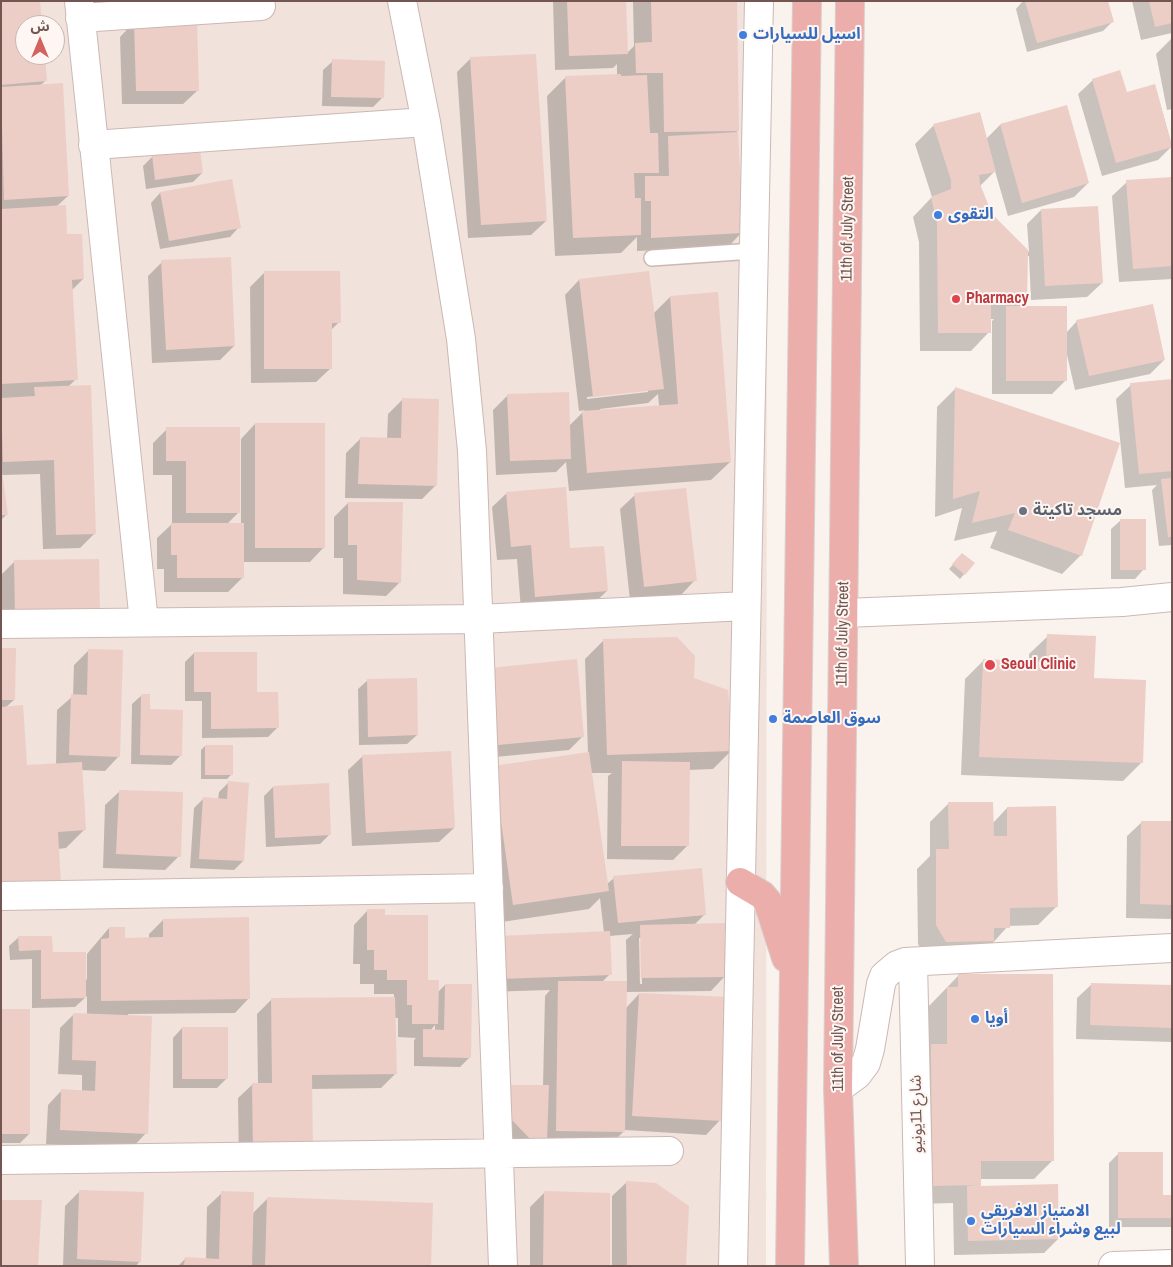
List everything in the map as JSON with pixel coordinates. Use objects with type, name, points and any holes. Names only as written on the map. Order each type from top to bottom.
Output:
[{"type":"highway","points":[[790,1266],[807,1]]},
{"type":"highway","name":"11th of July Street","points":[[844,1266],[838,1089],[850,1]]},
{"type":"highway","points":[[740,882],[762,895],[768,902],[794,985]]},
{"type":"street","points":[[402,1],[426,122],[461,339],[467,390],[479,619],[503,1266]]},
{"type":"street","points":[[733,1266],[759,1]]},
{"type":"street","points":[[144,622],[79,10],[261,6]]},
{"type":"street","points":[[94,145],[426,122]]},
{"type":"street","points":[[844,613],[1122,602],[1172,597]]},
{"type":"street","points":[[1,624],[479,619],[746,606]]},
{"type":"street","points":[[1,896],[490,888]]},
{"type":"street","points":[[838,1089],[858,1075],[866,1063],[884,976],[897,965],[913,962],[1172,948]]},
{"type":"street","name":"شارع 11يونيو","points":[[913,962],[920,1266]]},
{"type":"street","points":[[1,1160],[669,1151]]},
{"type":"street","points":[[1113,1266],[1158,1264]]},
{"type":"lane","points":[[652,258],[753,251]]},
{"type":"shaded area","points":[[1,1],[763,1],[767,46],[766,1266],[1,1266]]},
{"type":"building","points":[[1,1],[40,1],[41,15],[15,15],[15,65],[46,65],[47,81],[1,85]]},
{"type":"building","points":[[567,1],[626,1],[628,54],[569,56]]},
{"type":"building","points":[[651,1],[737,1],[739,131],[664,132],[663,73],[636,73],[635,43],[652,42]]},
{"type":"building","points":[[1025,1],[1108,1],[1114,22],[1037,43]]},
{"type":"building","points":[[1149,1],[1172,1],[1172,23],[1155,27]]},
{"type":"building","points":[[134,21],[197,21],[199,91],[136,91]]},
{"type":"building","points":[[536,54],[547,221],[481,225],[470,57]]},
{"type":"building","points":[[332,59],[385,61],[384,98],[331,97]]},
{"type":"building","points":[[1120,70],[1127,92],[1155,84],[1172,147],[1116,163],[1092,79]]},
{"type":"building","points":[[621,74],[621,76],[647,75],[650,133],[658,133],[659,173],[634,173],[635,198],[641,198],[641,235],[573,238],[565,76]]},
{"type":"building","points":[[63,83],[69,196],[4,200],[1,87]]},
{"type":"building","points":[[1067,105],[1089,183],[1022,203],[1000,124]]},
{"type":"building","points":[[980,112],[996,172],[979,175],[980,184],[992,214],[1028,250],[1027,301],[991,301],[991,333],[938,333],[937,223],[931,197],[951,189],[951,180],[933,124]]},
{"type":"building","points":[[738,132],[743,233],[651,238],[651,201],[645,201],[645,176],[669,176],[668,136]]},
{"type":"building","points":[[200,149],[203,173],[155,180],[152,155]]},
{"type":"building","points":[[1172,177],[1172,266],[1133,269],[1126,180]]},
{"type":"building","points":[[232,179],[241,228],[169,241],[160,192]]},
{"type":"building","points":[[66,205],[67,234],[82,234],[84,279],[72,280],[78,380],[1,384],[1,209]]},
{"type":"building","points":[[1098,206],[1103,283],[1045,286],[1041,209]]},
{"type":"building","points":[[231,257],[235,346],[166,350],[161,260]]},
{"type":"building","points":[[264,271],[340,271],[341,323],[332,323],[332,369],[264,369]]},
{"type":"building","points":[[649,271],[664,389],[593,397],[579,279]]},
{"type":"building","points":[[718,292],[731,462],[587,473],[582,411],[678,404],[670,296]]},
{"type":"building","points":[[1153,304],[1165,360],[1089,376],[1076,320]]},
{"type":"building","points":[[1006,306],[1067,306],[1067,381],[1006,381]]},
{"type":"building","points":[[1172,379],[1172,471],[1139,474],[1130,383]]},
{"type":"building","points":[[91,385],[96,534],[56,535],[54,460],[3,462],[1,398],[35,396],[34,387]]},
{"type":"building","points":[[955,387],[1120,443],[1082,556],[1008,530],[1015,513],[972,523],[980,491],[953,499]]},
{"type":"building","points":[[569,392],[571,459],[510,461],[507,394]]},
{"type":"building","points":[[402,398],[439,399],[437,486],[358,484],[360,437],[401,438]]},
{"type":"building","points":[[255,423],[325,423],[325,548],[255,548]]},
{"type":"building","points":[[166,427],[240,427],[240,513],[186,513],[186,461],[166,461]]},
{"type":"building","points":[[1,465],[8,515],[1,515]]},
{"type":"building","points":[[1172,478],[1172,537],[1168,537],[1161,479]]},
{"type":"building","points":[[566,487],[570,548],[604,546],[608,591],[535,597],[531,545],[511,547],[506,492]]},
{"type":"building","points":[[686,488],[697,581],[644,587],[634,493]]},
{"type":"building","points":[[348,502],[403,502],[401,583],[357,580],[357,545],[348,545]]},
{"type":"building","points":[[1120,519],[1146,519],[1146,570],[1120,570]]},
{"type":"building","points":[[171,523],[244,523],[244,578],[177,578],[177,555],[171,555]]},
{"type":"building","points":[[962,553],[975,563],[965,575],[952,564]]},
{"type":"building","points":[[99,559],[100,614],[15,615],[14,560]]},
{"type":"building","points":[[1047,634],[1096,636],[1094,678],[1146,680],[1143,763],[979,757],[983,659],[1046,662]]},
{"type":"building","points":[[677,637],[695,656],[694,678],[728,690],[733,751],[607,755],[603,639]]},
{"type":"building","points":[[1,648],[16,648],[15,700],[1,700]]},
{"type":"building","points":[[88,649],[123,650],[120,757],[69,755],[71,694],[87,695]]},
{"type":"building","points":[[194,652],[257,652],[257,692],[278,692],[279,728],[211,729],[211,692],[194,692]]},
{"type":"building","points":[[577,659],[584,737],[498,745],[490,668]]},
{"type":"building","points":[[417,678],[418,735],[368,737],[367,679]]},
{"type":"building","points":[[141,694],[150,694],[150,709],[183,710],[182,756],[140,755]]},
{"type":"building","points":[[23,705],[27,765],[82,762],[86,830],[58,832],[61,884],[1,888],[1,707]]},
{"type":"building","points":[[205,745],[233,745],[233,775],[205,775]]},
{"type":"building","points":[[451,751],[455,828],[366,833],[362,755]]},
{"type":"building","points":[[589,752],[609,891],[513,905],[493,766]]},
{"type":"building","points":[[622,761],[690,762],[689,846],[621,846]]},
{"type":"building","points":[[228,781],[249,783],[244,861],[199,859],[203,797],[227,799]]},
{"type":"building","points":[[329,783],[331,835],[275,838],[273,786]]},
{"type":"building","points":[[119,790],[183,792],[181,857],[116,854]]},
{"type":"building","points":[[948,802],[993,802],[994,836],[1007,836],[1007,807],[1056,806],[1058,907],[1010,908],[1010,928],[994,928],[994,941],[946,942],[936,925],[936,849],[949,849]]},
{"type":"building","points":[[1141,821],[1172,821],[1172,905],[1140,904]]},
{"type":"building","points":[[702,868],[706,915],[618,923],[613,876]]},
{"type":"building","points":[[367,909],[385,909],[385,915],[428,915],[428,980],[439,980],[438,1024],[412,1024],[412,1005],[407,1005],[407,980],[387,980],[387,970],[374,970],[374,950],[367,950]]},
{"type":"building","points":[[249,917],[250,999],[101,1001],[101,939],[109,938],[109,927],[125,927],[125,938],[163,937],[163,919]]},
{"type":"building","points":[[725,923],[726,977],[641,978],[640,925]]},
{"type":"building","points":[[610,931],[612,975],[499,979],[498,936]]},
{"type":"building","points":[[18,936],[52,936],[53,952],[86,952],[86,998],[41,999],[41,950],[19,951]]},
{"type":"building","points":[[958,974],[1053,974],[1054,1161],[981,1161],[981,1186],[1058,1184],[1059,1239],[968,1241],[967,1186],[976,1185],[932,1186],[931,1044],[947,1044],[947,987],[958,987]]},
{"type":"building","points":[[558,981],[627,981],[625,1132],[556,1131]]},
{"type":"building","points":[[1091,983],[1172,985],[1172,1028],[1090,1025]]},
{"type":"building","points":[[445,984],[472,984],[471,1058],[423,1057],[423,1029],[444,1030]]},
{"type":"building","points":[[639,993],[728,997],[722,1121],[632,1116]]},
{"type":"building","points":[[395,997],[397,1074],[312,1075],[313,1151],[253,1152],[252,1083],[272,1083],[271,998]]},
{"type":"building","points":[[1,1009],[30,1009],[30,1134],[1,1134]]},
{"type":"building","points":[[73,1013],[152,1016],[148,1134],[60,1130],[61,1089],[95,1091],[96,1061],[72,1060]]},
{"type":"building","points":[[182,1027],[228,1027],[228,1079],[182,1079]]},
{"type":"building","points":[[509,1085],[549,1085],[547,1140],[532,1141],[509,1117]]},
{"type":"building","points":[[1118,1152],[1163,1152],[1163,1195],[1172,1195],[1172,1218],[1118,1218]]},
{"type":"building","points":[[626,1181],[656,1183],[689,1206],[686,1266],[627,1266]]},
{"type":"building","points":[[79,1190],[144,1192],[141,1262],[77,1259]]},
{"type":"building","points":[[221,1191],[254,1192],[252,1266],[184,1266],[185,1257],[219,1259]]},
{"type":"building","points":[[544,1191],[610,1193],[610,1266],[543,1266]]},
{"type":"building","points":[[267,1197],[433,1203],[431,1266],[265,1266]]},
{"type":"building","points":[[1,1200],[42,1200],[38,1266],[1,1266]]},
{"type":"place","name":"اسيل للسيارات","points":[[743,35]]},
{"type":"place","name":"التقوى","points":[[938,215]]},
{"type":"place","name":"Pharmacy","points":[[956,299]]},
{"type":"place","name":"مسجد تاكيتة","points":[[1023,511]]},
{"type":"place","name":"Seoul Clinic","points":[[990,665]]},
{"type":"place","name":"سوق العاصمة","points":[[773,719]]},
{"type":"place","name":"أويا","points":[[975,1019]]},
{"type":"place","name":"الامتياز الافريقي لبيع وشراء السيارات","points":[[971,1221]]}]
